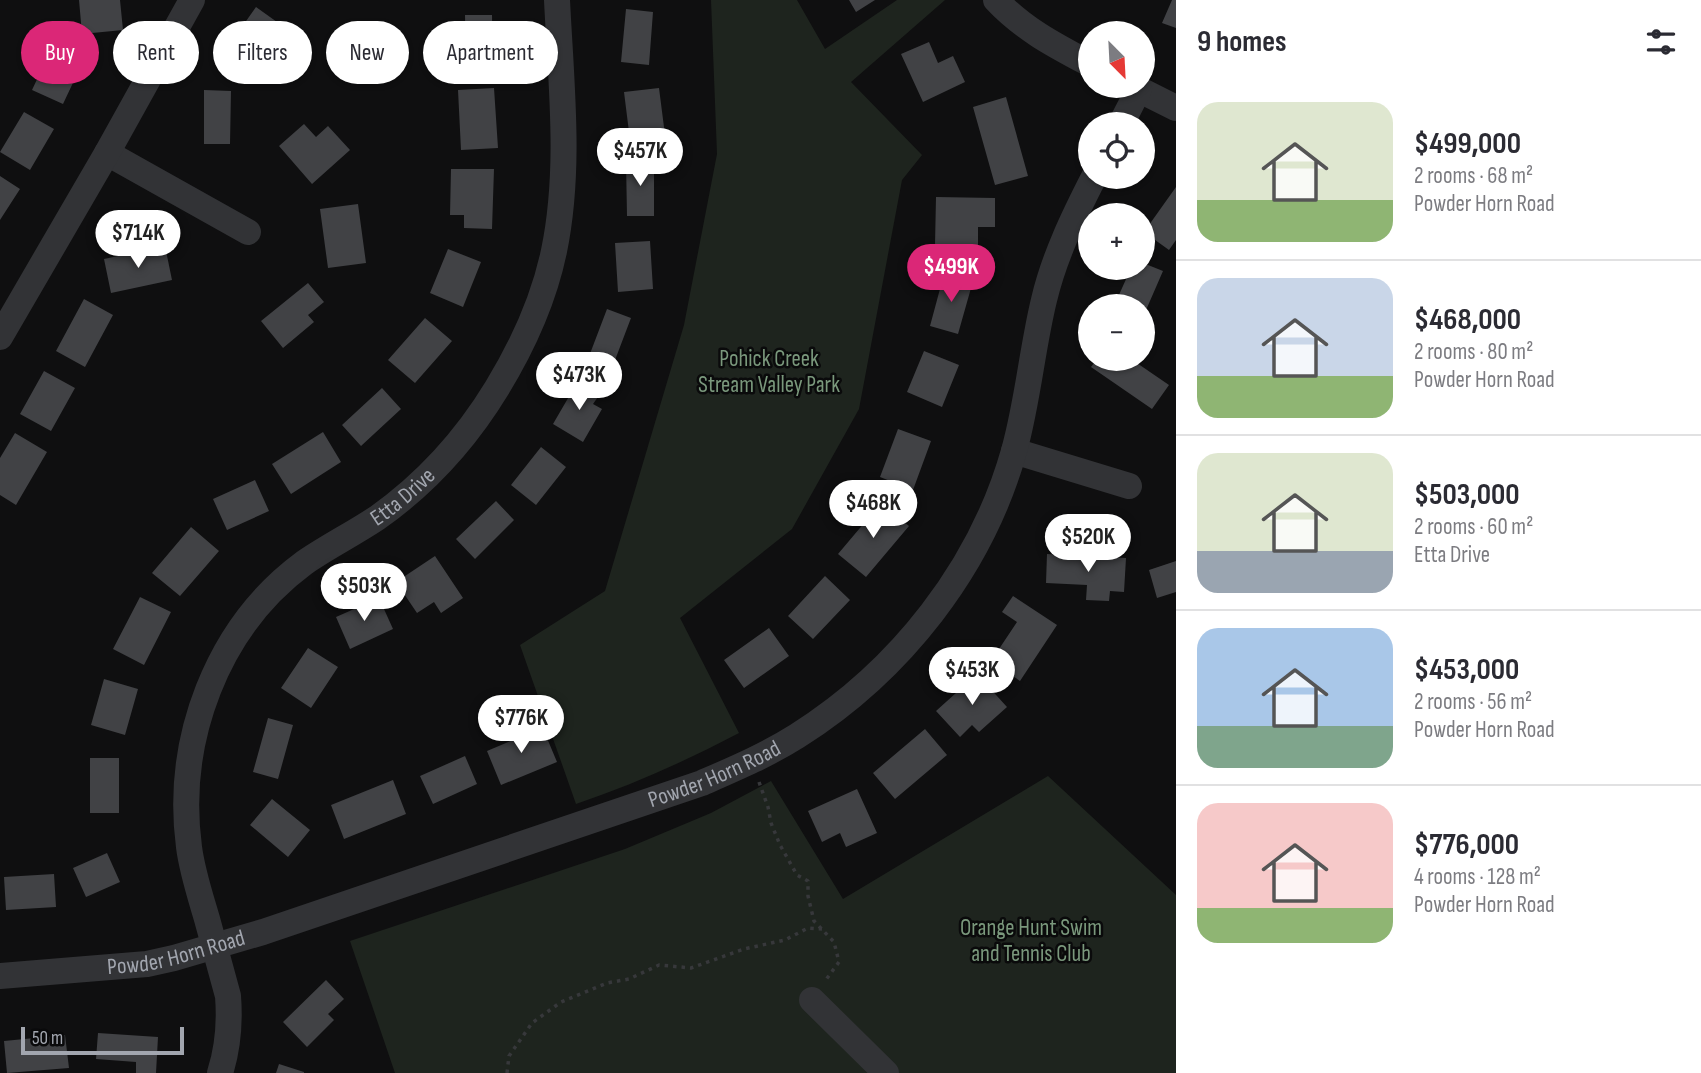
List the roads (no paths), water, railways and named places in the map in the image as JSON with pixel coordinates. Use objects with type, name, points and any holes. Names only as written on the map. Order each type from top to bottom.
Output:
[{"type":"street","points":[[0,337],[192,0]]},
{"type":"street","name":"Etta Drive","points":[[220,1073],[227,1044],[228,996],[193,871],[186,819],[188,758],[202,703],[228,649],[263,601],[284,579],[305,563],[378,517],[427,477],[475,421],[516,355],[545,283],[554,254],[559,219],[564,145],[558,0]]},
{"type":"street","points":[[996,0],[1046,42],[1078,58]]},
{"type":"street","points":[[1155,98],[1176,108]]},
{"type":"street","points":[[107,153],[248,232]]},
{"type":"street","name":"Powder Horn Road","points":[[0,976],[147,964],[263,932],[702,783],[752,761],[832,712],[868,682],[930,617],[982,531],[1014,451],[1047,290],[1066,235],[1088,189]]},
{"type":"street","points":[[1014,451],[1129,486]]},
{"type":"street","points":[[812,1000],[886,1073]]},
{"type":"park label","name":"Pohick Creek Stream Valley Park","points":[[769,372]]},
{"type":"park label","name":"Orange Hunt Swim and Tennis Club","points":[[1031,941]]}]
